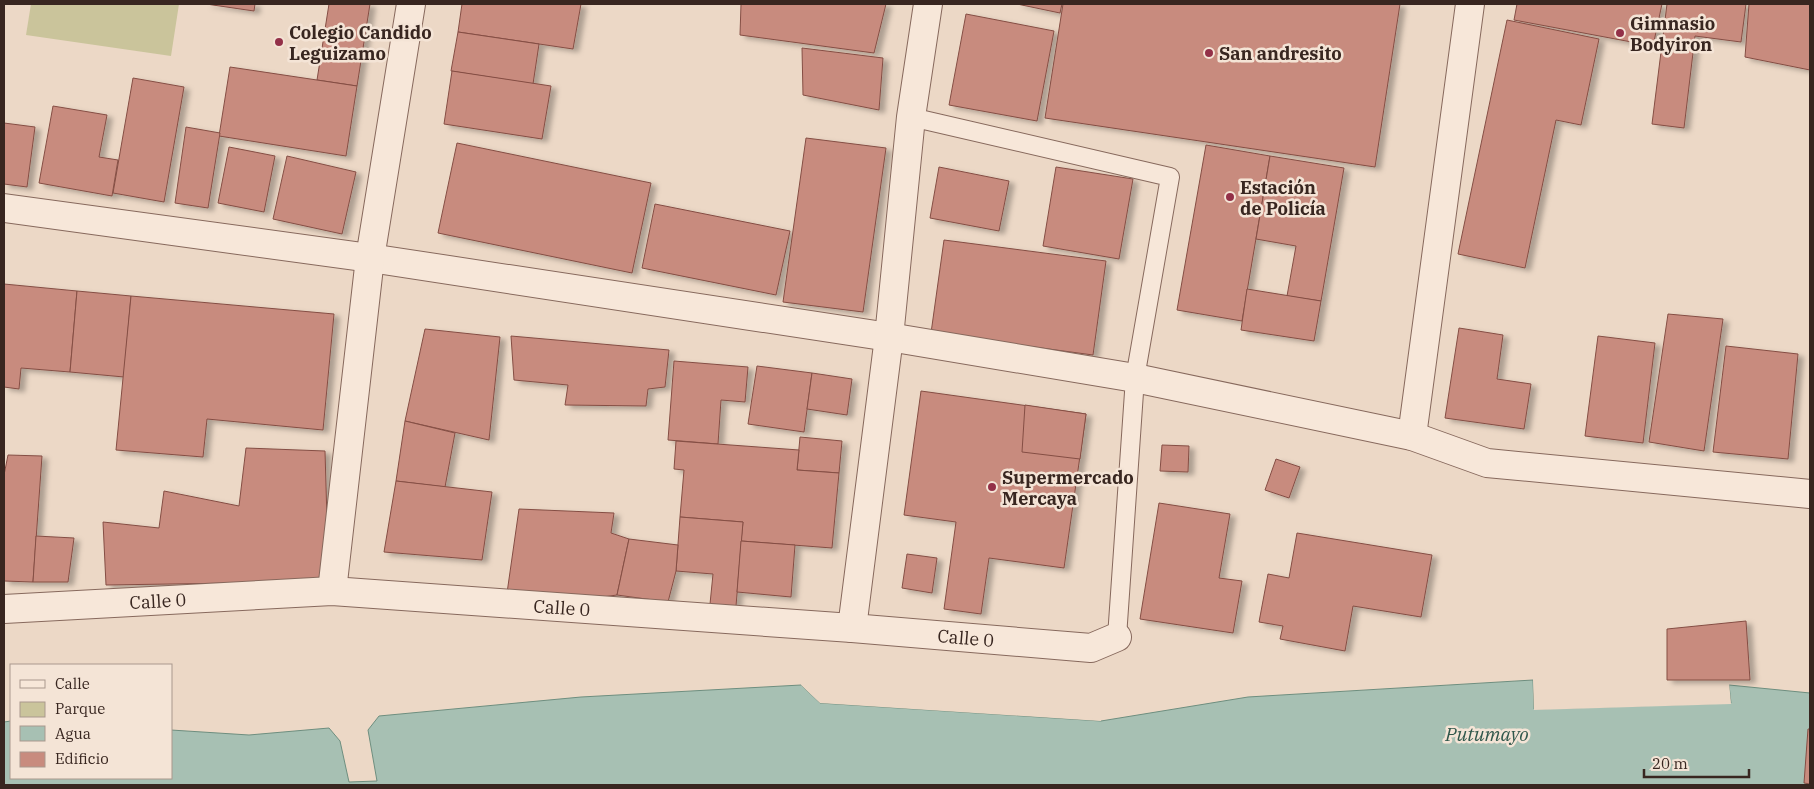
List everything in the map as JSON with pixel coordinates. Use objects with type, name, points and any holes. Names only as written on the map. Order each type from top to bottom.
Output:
[{"type":"street","points":[[332,591],[370,258],[411,4]]},
{"type":"street","points":[[852,628],[889,337],[911,117],[928,4]]},
{"type":"street","points":[[1412,436],[1470,4]]},
{"type":"street","points":[[4,208],[370,258],[889,337],[1135,378],[1412,436],[1487,462],[1810,494]]},
{"type":"street","name":"Calle 0","points":[[4,609],[332,591],[852,628],[1091,648],[1117,638]]},
{"type":"lane","points":[[911,117],[1170,178],[1135,378],[1117,638]]},
{"type":"green space","points":[[31,4],[179,4],[171,56],[26,35]]},
{"type":"water","name":"Putumayo","points":[[1533,680],[1534,709],[1731,703],[1729,685],[1810,693],[1810,785],[4,785],[4,722],[10,721],[10,779],[172,779],[172,730],[249,735],[329,728],[340,741],[349,782],[377,781],[368,730],[379,716],[581,697],[801,685],[820,703],[1101,721],[1248,697]]},
{"type":"pier","points":[[1533,680],[1535,680],[1537,707],[1728,701],[1727,685],[1729,682],[1731,704],[1534,710]]},
{"type":"pier","points":[[803,684],[821,701],[1101,719],[1101,721],[820,703],[801,685]]},
{"type":"building","points":[[206,4],[255,4],[254,11]]},
{"type":"building","points":[[329,4],[370,4],[357,86],[317,80]]},
{"type":"building","points":[[462,4],[581,4],[573,49],[458,32]]},
{"type":"building","points":[[741,4],[886,4],[874,53],[740,35]]},
{"type":"building","points":[[1017,4],[1062,4],[1060,13]]},
{"type":"building","points":[[1063,4],[1400,4],[1375,167],[1045,118]]},
{"type":"building","name":"Gimnasio Bodyiron","points":[[1517,4],[1662,4],[1653,46],[1514,20]]},
{"type":"building","points":[[1667,4],[1746,4],[1741,42],[1695,36],[1684,128],[1652,124]]},
{"type":"building","points":[[1749,4],[1810,4],[1810,70],[1745,57]]},
{"type":"building","points":[[966,14],[1054,31],[1037,121],[949,105]]},
{"type":"building","points":[[1507,20],[1599,39],[1581,125],[1556,120],[1525,268],[1458,254]]},
{"type":"building","points":[[458,32],[539,44],[533,84],[451,71]]},
{"type":"building","points":[[802,48],[883,58],[879,110],[803,95]]},
{"type":"building","points":[[230,67],[357,86],[346,156],[219,136]]},
{"type":"building","points":[[452,71],[551,86],[542,139],[444,124]]},
{"type":"building","points":[[133,78],[184,87],[164,202],[113,193]]},
{"type":"building","points":[[53,106],[107,115],[99,157],[118,160],[112,196],[39,183]]},
{"type":"building","points":[[4,123],[35,127],[27,187],[4,184]]},
{"type":"building","points":[[186,127],[220,133],[208,208],[175,203]]},
{"type":"building","points":[[806,138],[886,148],[863,312],[783,302]]},
{"type":"building","points":[[457,143],[651,183],[632,273],[438,233]]},
{"type":"building","name":"Estación de Policía","points":[[1206,145],[1270,156],[1242,321],[1177,310]]},
{"type":"building","points":[[229,147],[275,156],[264,212],[218,203]]},
{"type":"building","points":[[287,156],[356,172],[342,234],[273,219]]},
{"type":"building","points":[[1270,156],[1344,168],[1321,301],[1287,296],[1296,246],[1256,239]]},
{"type":"building","points":[[939,167],[1009,181],[999,231],[930,218]]},
{"type":"building","points":[[1056,167],[1133,179],[1119,259],[1043,246]]},
{"type":"building","points":[[655,204],[790,231],[776,295],[642,268]]},
{"type":"building","points":[[944,240],[1106,261],[1093,355],[931,333]]},
{"type":"building","points":[[4,284],[77,291],[70,372],[21,368],[19,389],[4,387]]},
{"type":"building","points":[[1247,289],[1321,301],[1314,341],[1241,330]]},
{"type":"building","points":[[77,291],[131,296],[124,377],[70,372]]},
{"type":"building","points":[[131,296],[334,314],[323,430],[207,419],[203,457],[116,450]]},
{"type":"building","points":[[1668,314],[1723,319],[1704,451],[1649,442]]},
{"type":"building","points":[[1459,328],[1503,335],[1497,379],[1531,384],[1524,429],[1445,418]]},
{"type":"building","points":[[425,329],[500,337],[489,440],[405,421]]},
{"type":"building","points":[[511,336],[669,350],[665,387],[648,389],[646,406],[565,405],[568,385],[514,380]]},
{"type":"building","points":[[1598,336],[1655,343],[1643,443],[1585,436]]},
{"type":"building","points":[[1726,346],[1798,354],[1788,459],[1713,452]]},
{"type":"building","points":[[674,361],[748,367],[745,402],[721,400],[718,444],[668,440]]},
{"type":"building","points":[[757,366],[812,373],[804,432],[748,424]]},
{"type":"building","points":[[812,373],[852,379],[847,415],[807,409]]},
{"type":"building","name":"Supermercado Mercaya","points":[[921,391],[1086,414],[1064,568],[989,558],[981,614],[944,609],[956,522],[904,515]]},
{"type":"building","points":[[1025,405],[1086,414],[1080,459],[1022,452]]},
{"type":"building","points":[[405,421],[455,433],[445,487],[396,481]]},
{"type":"building","points":[[800,437],[842,441],[839,473],[797,470]]},
{"type":"building","points":[[676,441],[799,450],[797,470],[839,473],[832,548],[741,541],[743,522],[680,517],[684,470],[674,469]]},
{"type":"building","points":[[1162,445],[1189,446],[1188,472],[1160,471]]},
{"type":"building","points":[[246,448],[325,451],[329,589],[235,583],[106,585],[103,522],[159,528],[164,491],[239,506]]},
{"type":"building","points":[[8,455],[42,456],[33,582],[4,581],[4,475]]},
{"type":"building","points":[[1276,459],[1300,467],[1289,498],[1265,490]]},
{"type":"building","points":[[396,481],[492,492],[482,560],[384,552]]},
{"type":"building","points":[[1159,503],[1230,514],[1219,578],[1242,581],[1233,633],[1140,619]]},
{"type":"building","points":[[519,509],[614,513],[611,533],[629,539],[617,595],[573,601],[506,600]]},
{"type":"building","points":[[680,517],[743,522],[736,606],[710,604],[713,574],[676,571]]},
{"type":"building","points":[[1297,533],[1432,555],[1421,617],[1353,606],[1345,651],[1280,639],[1283,626],[1259,622],[1268,574],[1289,578]]},
{"type":"building","points":[[36,536],[74,538],[68,582],[33,582]]},
{"type":"building","points":[[629,539],[678,545],[676,571],[668,602],[617,595]]},
{"type":"building","points":[[741,541],[795,545],[791,597],[737,592]]},
{"type":"building","points":[[907,554],[937,558],[932,593],[902,588]]},
{"type":"building","points":[[1746,621],[1750,680],[1667,680],[1667,629]]},
{"type":"building","points":[[1808,729],[1810,729],[1810,784],[1804,783]]},
{"type":"place","name":"Gimnasio Bodyiron","points":[[1620,33]]},
{"type":"place","name":"Colegio Candido Leguizamo","points":[[279,42]]},
{"type":"place","name":"San andresito","points":[[1209,53]]},
{"type":"place","name":"Estación de Policía","points":[[1230,197]]},
{"type":"place","name":"Supermercado Mercaya","points":[[992,487]]}]
